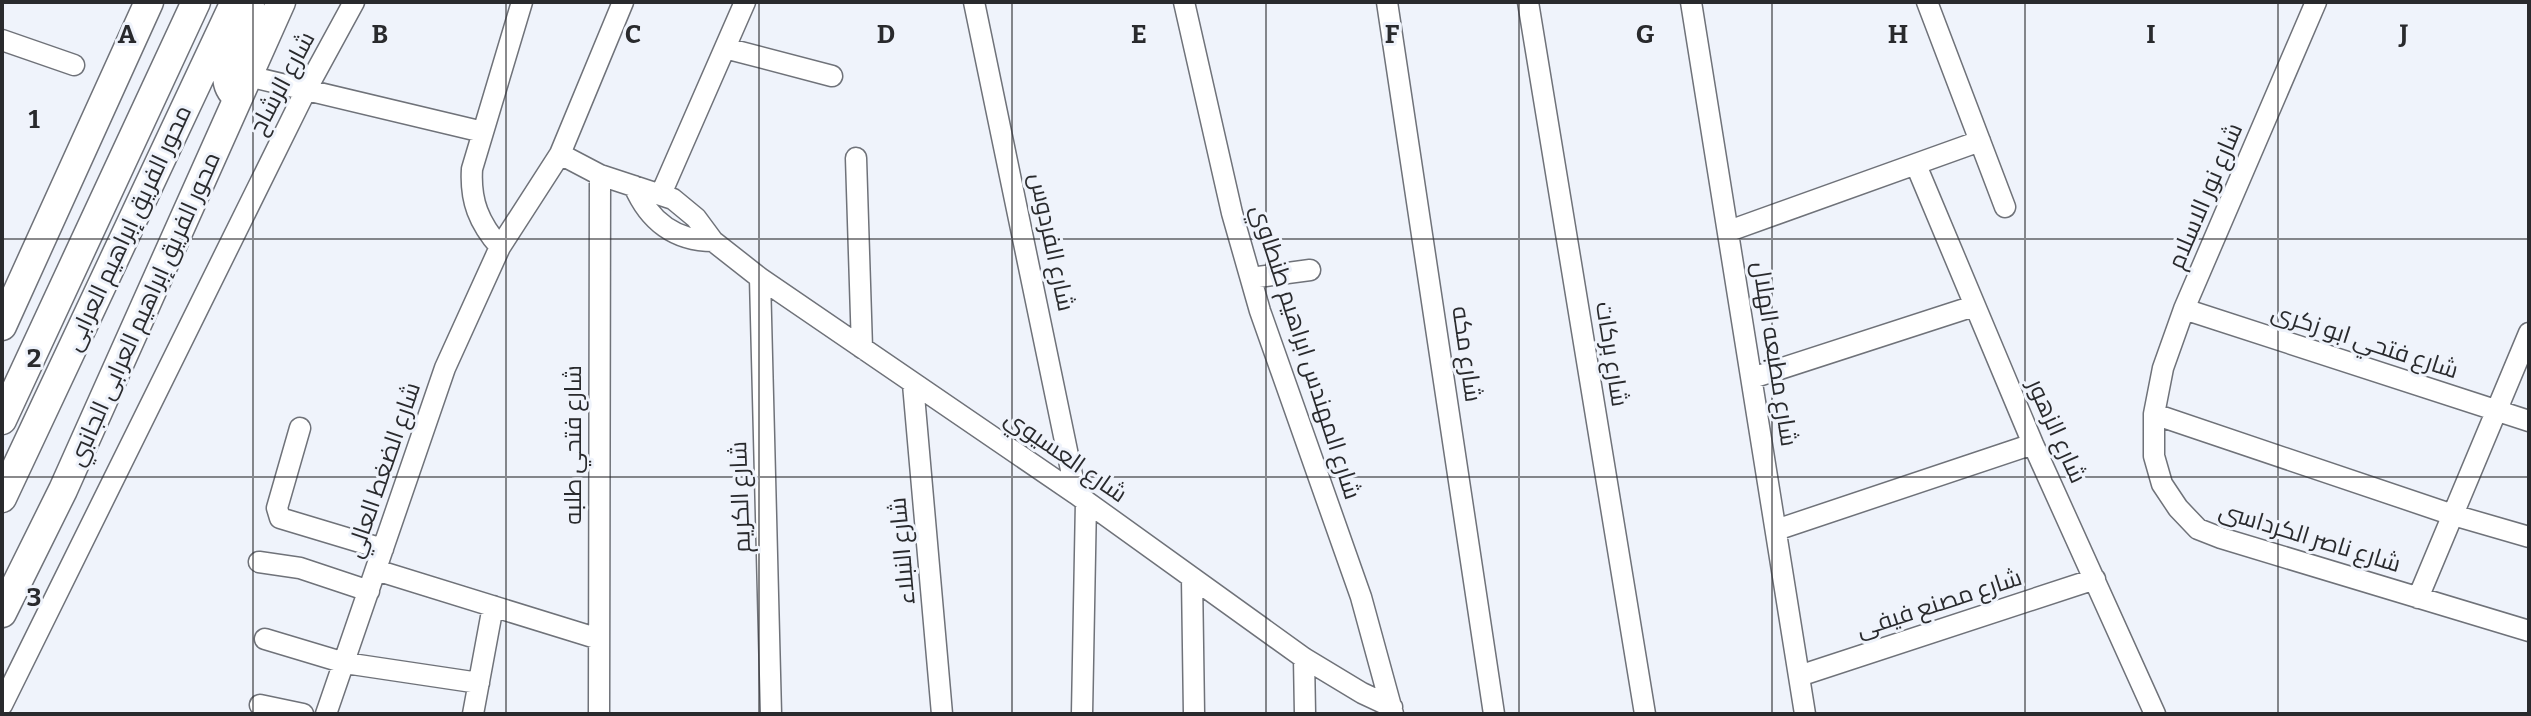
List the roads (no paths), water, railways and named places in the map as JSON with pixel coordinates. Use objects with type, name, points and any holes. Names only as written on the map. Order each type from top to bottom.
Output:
[{"type":"street","points":[[2,326],[149,2]]},
{"type":"street","points":[[119,70],[159,44],[180,2]]},
{"type":"street","name":"محور الفريق إبراهيم العرابى","points":[[2,420],[196,2]]},
{"type":"street","name":"محور الفريق إبراهيم العرابى","points":[[2,498],[235,2]]},
{"type":"street","points":[[249,2],[251,20],[226,76],[229,89],[306,90],[483,132]]},
{"type":"street","name":"محور الفريق إبراهيم العرابى الجانبي","points":[[2,613],[63,490],[281,2]]},
{"type":"street","name":"شارع الرشاح","points":[[2,705],[306,90],[354,2]]},
{"type":"street","points":[[500,247],[480,220],[471,189],[472,169],[522,2]]},
{"type":"street","name":"شارع الضغط العالي","points":[[326,714],[445,368],[500,247],[560,154],[623,2]]},
{"type":"street","points":[[661,194],[745,2]]},
{"type":"street","name":"شارع الفردوس","points":[[974,2],[1081,498],[1082,714]]},
{"type":"street","name":"شارع المهندس ابراهيم طنطاوي","points":[[1184,2],[1232,213],[1251,278],[1294,412],[1361,597],[1393,711]]},
{"type":"street","name":"شارع مكه","points":[[1387,2],[1494,714]]},
{"type":"street","name":"شارع بركات","points":[[1528,2],[1645,714]]},
{"type":"street","name":"شارع مطبعه الهلال","points":[[1691,2],[1805,714]]},
{"type":"street","points":[[1927,2],[2005,207]]},
{"type":"street","name":"شارع نور الاسلام","points":[[2154,414],[2163,368],[2184,309],[2316,2]]},
{"type":"street","points":[[2,40],[74,65]]},
{"type":"street","points":[[725,48],[832,76]]},
{"type":"street","points":[[1729,231],[1980,141]]},
{"type":"street","name":"شارع العسيوي","points":[[560,154],[600,175],[661,194],[685,207],[713,241],[760,278],[1081,498],[1304,658],[1393,711]]},
{"type":"street","points":[[856,158],[862,348]]},
{"type":"street","name":"شارع الزهور","points":[[1916,165],[2033,444],[2155,714]]},
{"type":"street","name":"شارع فتحي طلبه","points":[[599,714],[600,175]]},
{"type":"street","name":"شارع العسيوي","points":[[634,186],[641,202],[664,227],[695,241],[713,241]]},
{"type":"street","points":[[1251,278],[1310,270]]},
{"type":"street","name":"شارع الكريم","points":[[760,278],[771,714]]},
{"type":"street","points":[[1752,378],[1974,306]]},
{"type":"street","name":"شارع فتحي ابو زكرى","points":[[2184,309],[2529,421]]},
{"type":"street","points":[[2418,598],[2529,333]]},
{"type":"street","name":"شارع النبلاء","points":[[913,384],[942,714]]},
{"type":"street","points":[[2154,414],[2453,515],[2529,537]]},
{"type":"street","name":"شارع ناصر الكرداسى","points":[[2154,414],[2154,456],[2162,484],[2178,508],[2198,529],[2529,631]]},
{"type":"street","points":[[300,428],[277,508],[280,518],[383,549]]},
{"type":"street","points":[[1776,530],[2033,444]]},
{"type":"street","points":[[259,562],[300,568],[369,591]]},
{"type":"street","points":[[376,570],[599,639]]},
{"type":"street","points":[[1192,578],[1194,714]]},
{"type":"street","name":"شارع مصنع فيفى","points":[[1799,676],[2095,579]]},
{"type":"street","points":[[473,714],[493,606]]},
{"type":"street","points":[[265,639],[345,663],[479,683]]},
{"type":"street","points":[[1304,658],[1305,714]]},
{"type":"street","points":[[260,705],[303,714]]}]
